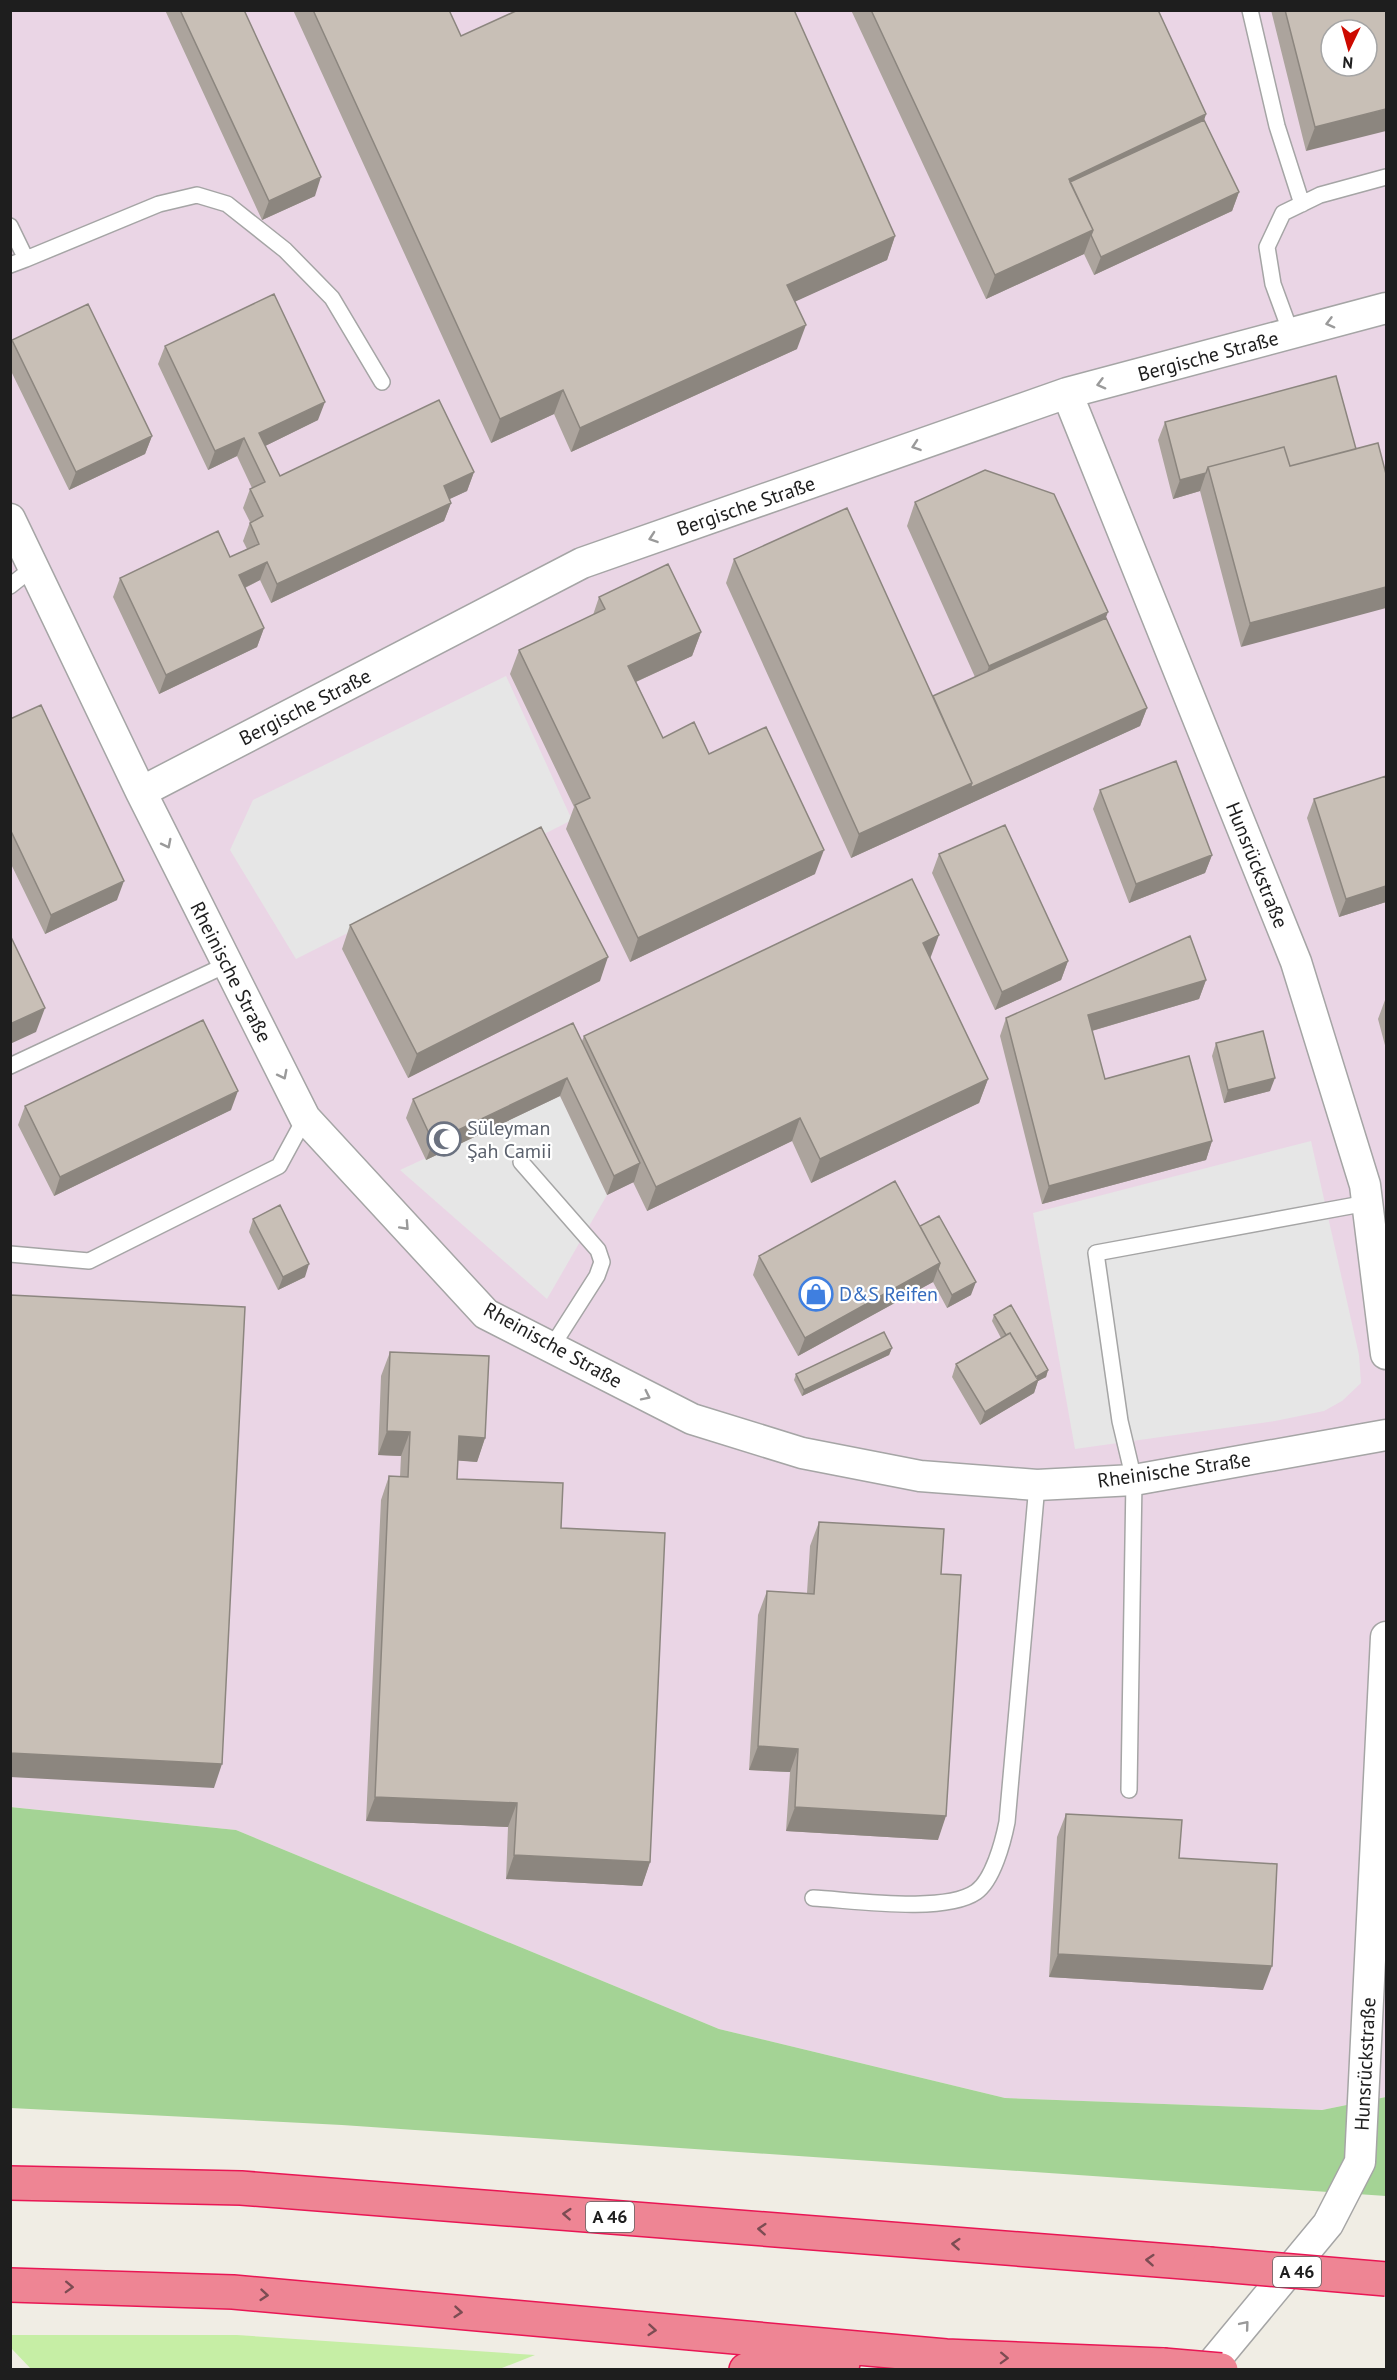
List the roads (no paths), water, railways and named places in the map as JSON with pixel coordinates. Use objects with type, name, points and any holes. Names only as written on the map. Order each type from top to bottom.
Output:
[{"type":"highway","name":"A 46","points":[[10,2183],[241,2188],[1386,2279]]},
{"type":"highway","points":[[10,2285],[233,2292],[946,2356],[1163,2365],[1221,2370]]},
{"type":"highway","points":[[746,2370],[946,2356]]},
{"type":"street","name":"Bergische Straße","points":[[141,792],[582,563],[1067,393],[1386,308]]},
{"type":"street","name":"Hunsrückstraße","points":[[1067,393],[1296,962],[1365,1185],[1386,1354]]},
{"type":"street","name":"Rheinische Straße","points":[[10,519],[141,792],[305,1118],[486,1314],[693,1419],[802,1453],[920,1476],[1037,1485],[1134,1480],[1386,1435]]},
{"type":"street","name":"Hunsrückstraße","points":[[1207,2370],[1328,2224],[1360,2162],[1386,1636]]},
{"type":"lane","points":[[1250,10],[1277,126],[1302,204]]},
{"type":"lane","points":[[1291,333],[1273,284],[1267,247],[1283,213],[1320,195],[1386,177]]},
{"type":"lane","points":[[10,265],[159,204],[197,195],[227,204],[285,250],[332,298],[382,382]]},
{"type":"lane","points":[[10,226],[26,259]]},
{"type":"lane","points":[[10,586],[34,567]]},
{"type":"lane","points":[[10,1066],[228,964]]},
{"type":"lane","points":[[10,1254],[89,1261],[279,1166],[305,1118]]},
{"type":"lane","points":[[521,1162],[598,1250],[602,1262],[597,1276],[550,1348]]},
{"type":"lane","points":[[1129,1790],[1134,1480],[1120,1421],[1096,1253],[1367,1203]]},
{"type":"lane","points":[[813,1898],[934,1906],[976,1892],[999,1858],[1008,1811],[1037,1485]]},
{"type":"place","name":"Süleyman Şah Camii","points":[[444,1139]]},
{"type":"place","name":"D&S Reifen","points":[[816,1294]]}]
